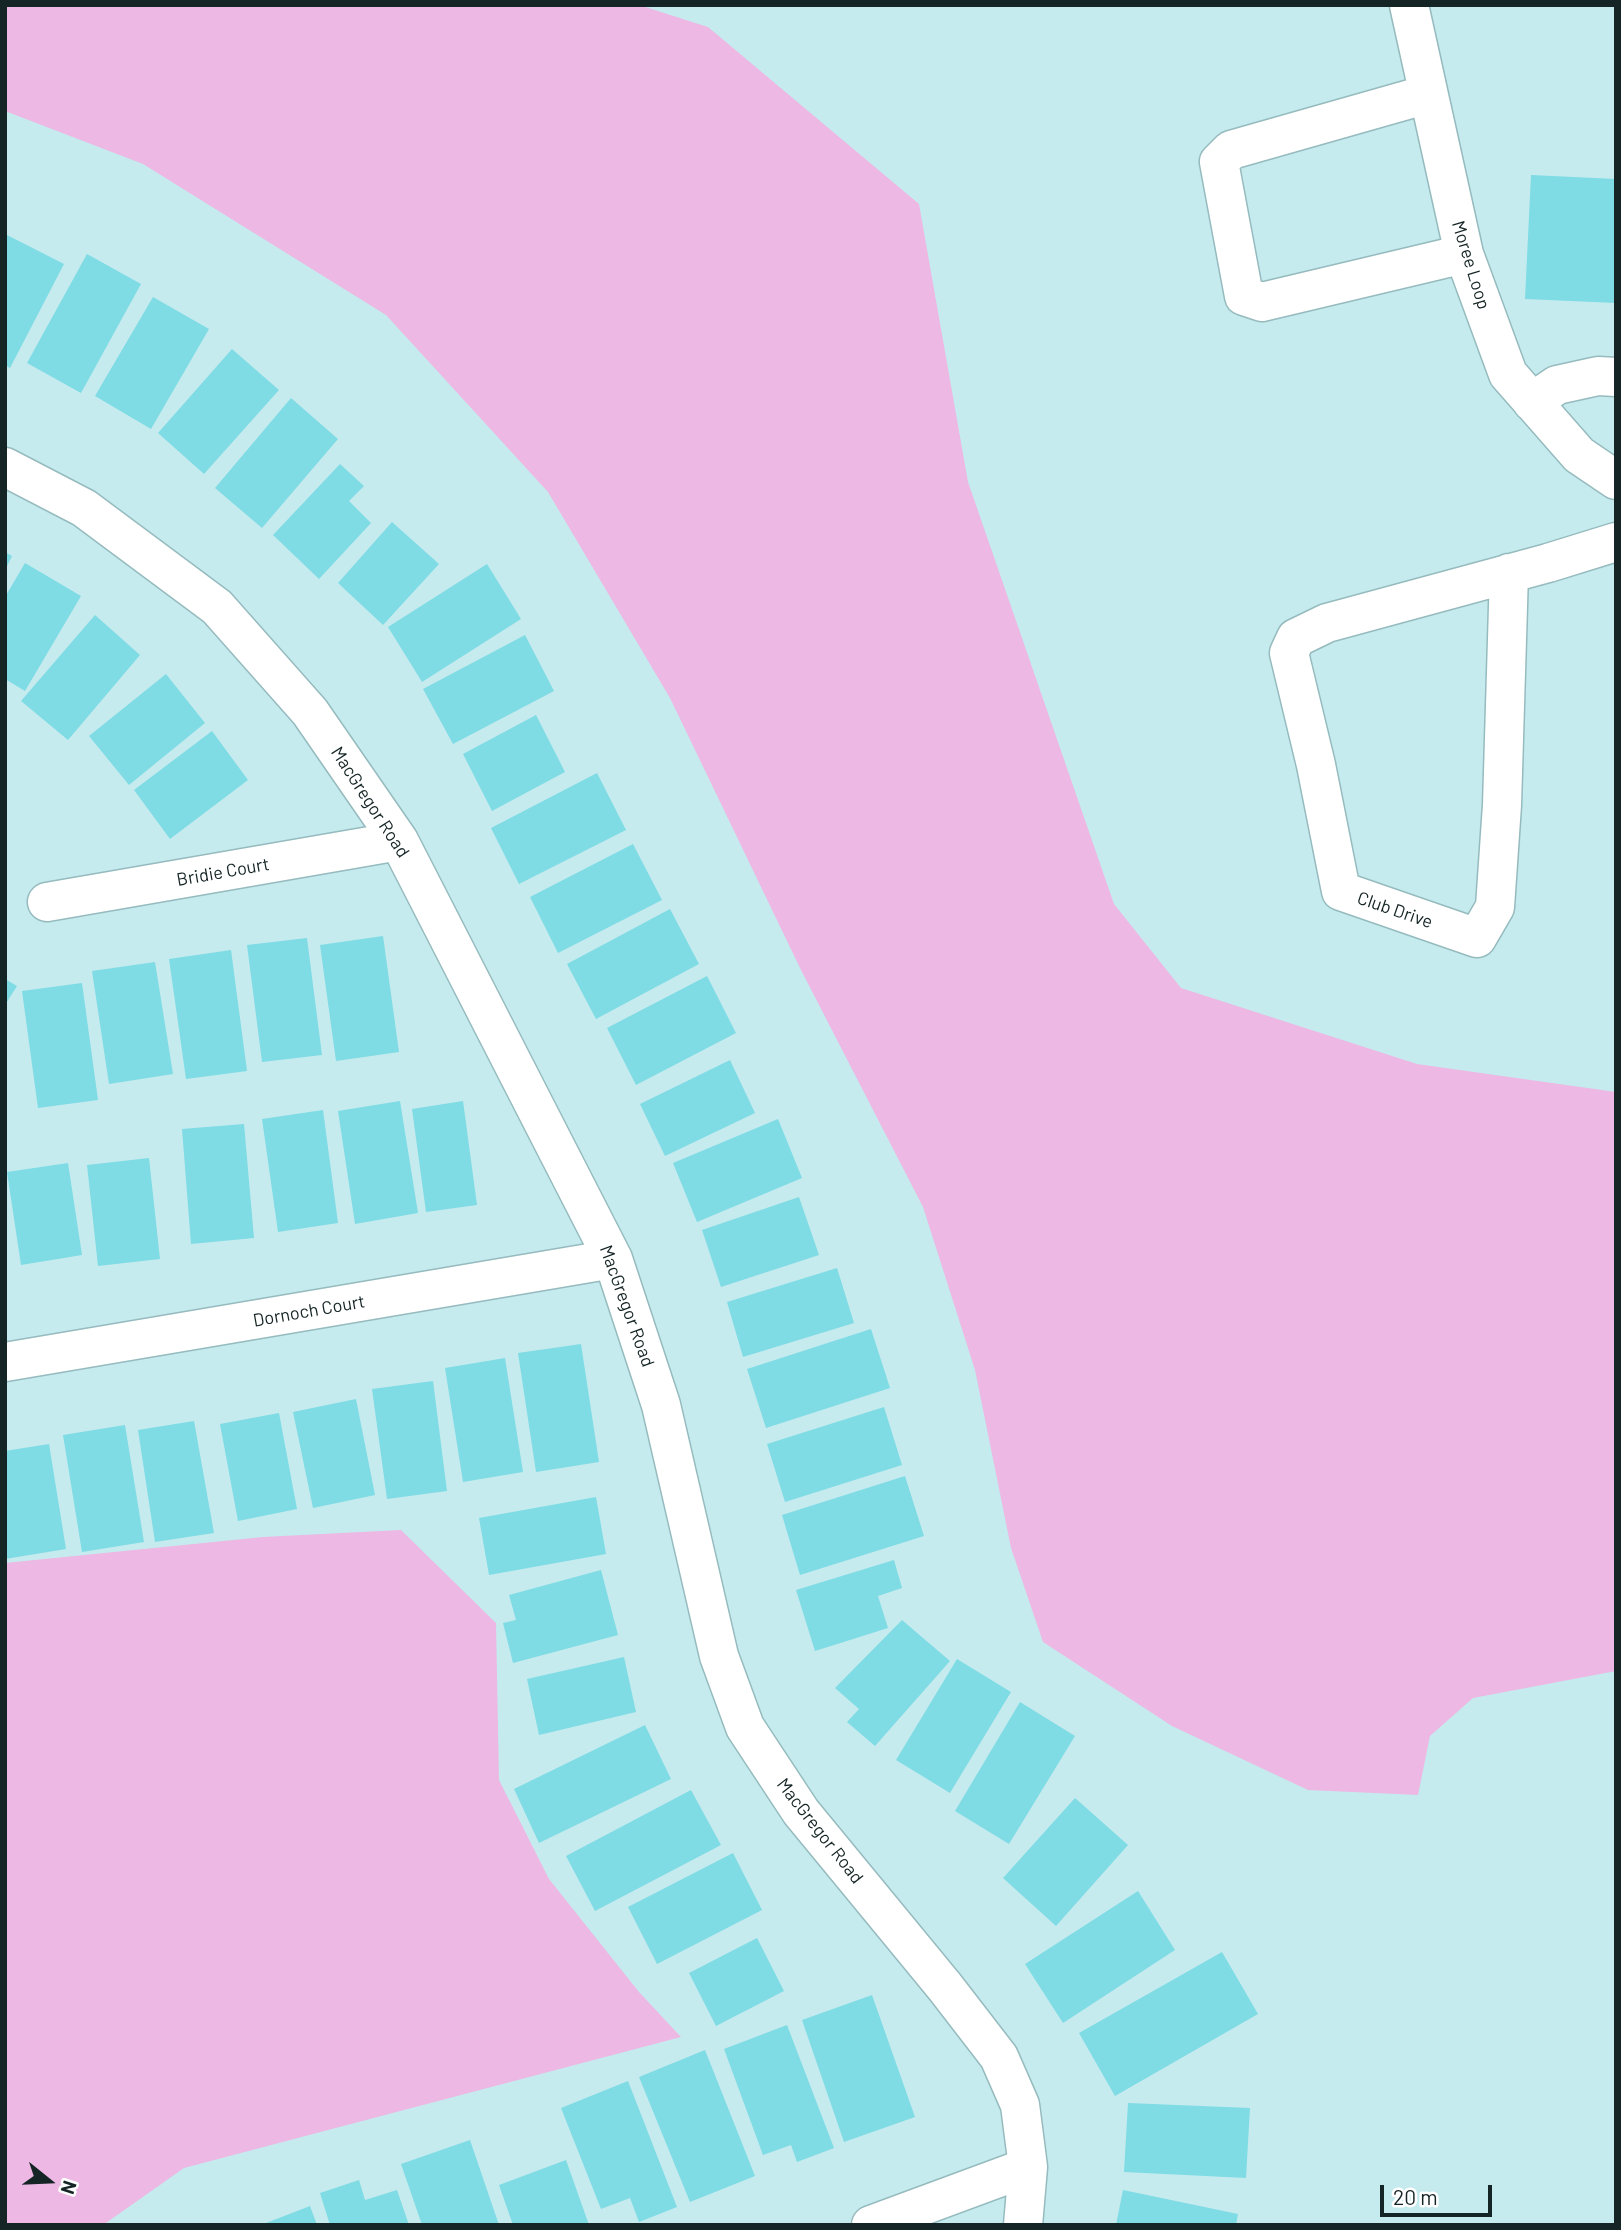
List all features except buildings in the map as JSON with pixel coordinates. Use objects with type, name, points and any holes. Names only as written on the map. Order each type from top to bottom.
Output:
[{"type":"street","name":"Moree Loop","points":[[1409,5],[1464,254],[1508,374],[1579,455],[1616,480]]},
{"type":"street","points":[[1428,94],[1231,149],[1219,162],[1244,296],[1262,302],[1464,254]]},
{"type":"street","points":[[1532,402],[1557,385],[1598,376],[1616,377]]},
{"type":"street","name":"MacGregor Road","points":[[5,467],[85,508],[218,607],[310,712],[399,841],[613,1259],[661,1405],[719,1656],[745,1727],[801,1812],[999,2057],[1020,2105],[1028,2167],[1023,2225]]},
{"type":"street","name":"Club Drive","points":[[1509,573],[1502,805],[1495,907],[1478,938],[1341,891],[1316,765],[1289,653],[1296,638],[1327,624],[1616,542]]},
{"type":"street","name":"Bridie Court","points":[[47,902],[399,841]]},
{"type":"street","name":"Dornoch Court","points":[[5,1362],[613,1259]]},
{"type":"street","points":[[871,2225],[1028,2167]]},
{"type":"shaded area","points":[[5,5],[639,5],[708,27],[919,204],[968,482],[1114,904],[1181,988],[1417,1064],[1616,1092],[1616,1671],[1473,1698],[1430,1736],[1418,1795],[1308,1790],[1172,1726],[1043,1642],[1011,1548],[975,1370],[923,1207],[801,970],[670,698],[548,492],[386,315],[143,164],[5,111]]},
{"type":"shaded area","points":[[401,1530],[496,1623],[499,1780],[549,1879],[639,1992],[681,2037],[184,2168],[103,2225],[5,2225],[5,1563],[263,1537]]}]
